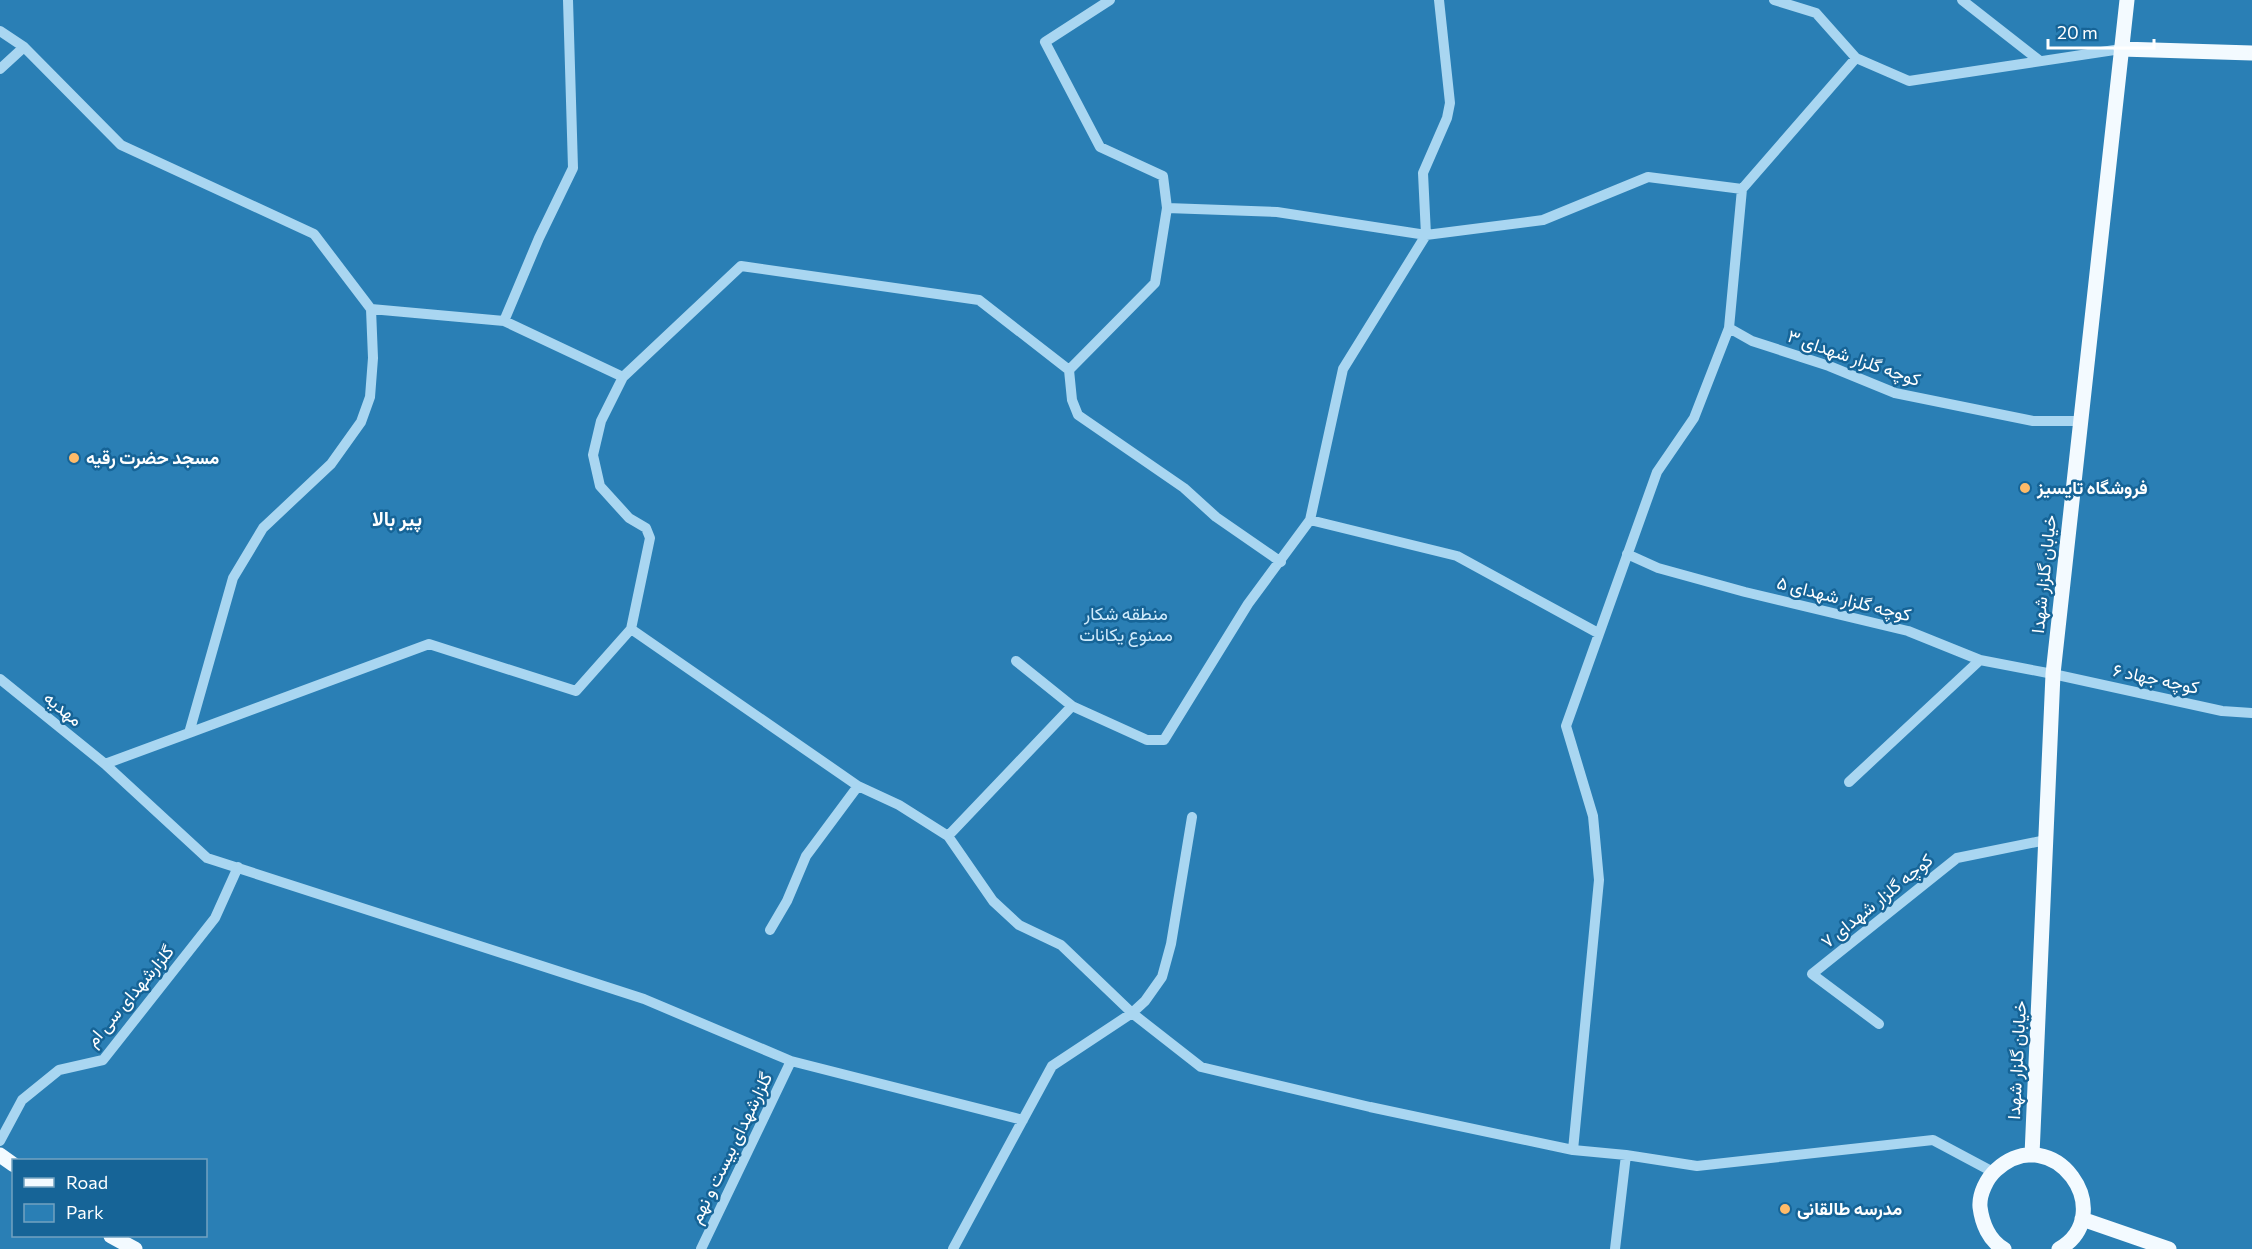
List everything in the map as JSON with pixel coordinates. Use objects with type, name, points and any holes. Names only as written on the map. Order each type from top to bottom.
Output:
[{"type":"main road","name":"خیابان گلزار شهدا","points":[[2032,1155],[2053,674],[2127,0]]},
{"type":"main road","points":[[2121,49],[2252,52]]},
{"type":"main road","points":[[2004,1249],[1989,1234],[1982,1219],[1980,1203],[1984,1187],[1993,1172],[2004,1163],[2018,1157],[2032,1155],[2047,1157],[2061,1164],[2080,1188],[2083,1203],[2082,1219],[2075,1234],[2059,1249]]},
{"type":"main road","points":[[2082,1219],[2169,1249]]},
{"type":"main road","points":[[113,1237],[135,1249]]},
{"type":"street","points":[[504,321],[573,168],[568,0]]},
{"type":"street","points":[[1110,0],[1045,42],[1100,147],[1163,176],[1167,208],[1155,284],[1070,370],[1072,400],[1078,415],[1184,488],[1216,517],[1281,562]]},
{"type":"street","points":[[1016,660],[1072,706],[1147,740],[1164,740],[1248,604],[1310,520],[1343,369],[1426,235],[1424,173],[1448,118],[1450,102],[1439,0]]},
{"type":"street","points":[[1774,0],[1816,13],[1856,58],[1909,81],[2121,49]]},
{"type":"street","points":[[1962,0],[2040,61]]},
{"type":"street","points":[[0,31],[24,47],[121,145],[314,234],[371,309],[373,358],[370,397],[361,422],[331,464],[263,528],[233,578],[189,733]]},
{"type":"street","points":[[0,69],[24,47]]},
{"type":"street","points":[[1573,1150],[1599,880],[1593,816],[1566,726],[1657,472],[1694,417],[1729,328],[1742,189],[1856,58]]},
{"type":"street","points":[[1167,208],[1277,212],[1426,235],[1543,220],[1648,177],[1742,189]]},
{"type":"street","points":[[105,764],[429,644],[576,691],[631,629],[650,538],[646,528],[629,518],[600,486],[592,455],[602,422],[624,377],[741,266],[979,300],[1070,370]]},
{"type":"street","points":[[371,309],[504,321],[624,377]]},
{"type":"street","name":"کوچه گلزار شهدای ۳","points":[[1729,328],[1752,341],[1829,366],[1895,393],[2033,421],[2079,421]]},
{"type":"street","points":[[1310,520],[1457,556],[1598,633]]},
{"type":"street","name":"کوچه گلزار شهدای ۵","points":[[1628,554],[1658,568],[1745,592],[1908,631],[1980,660],[2053,674]]},
{"type":"street","points":[[631,629],[858,786],[899,805],[948,836],[993,900],[1019,925],[1061,945],[1132,1013],[1201,1067],[1370,1107],[1573,1150],[1626,1155],[1697,1166],[1933,1140],[1993,1172]]},
{"type":"street","points":[[1849,782],[1980,660]]},
{"type":"street","name":"کوچه جهاد ۶","points":[[2053,674],[2223,711],[2252,712]]},
{"type":"street","name":"مهدیه","points":[[0,679],[105,764],[207,858],[644,999],[791,1060],[1023,1120]]},
{"type":"street","points":[[948,836],[1072,706]]},
{"type":"street","points":[[770,930],[787,901],[806,856],[858,786]]},
{"type":"street","points":[[953,1249],[1052,1066],[1132,1013],[1145,1001],[1162,977],[1171,944],[1192,817]]},
{"type":"street","name":"کوچه گلزار شهدای ۷","points":[[1879,1024],[1812,975],[1957,858],[2046,840]]},
{"type":"street","name":"گلزارشهدای سی ام","points":[[0,1141],[22,1100],[59,1070],[103,1060],[215,918],[238,867]]},
{"type":"street","name":"گلزارشهدای بیست و نهم","points":[[701,1249],[791,1060]]},
{"type":"street","points":[[1616,1249],[1626,1155]]},
{"type":"green space","name":"منطقه شکار ممنوع یکانات","points":[[0,0],[2252,0],[2252,1249],[0,1249]]},
{"type":"place","name":"مسجد حضرت رقیه","points":[[74,458]]},
{"type":"place","name":"فروشگاه تایسیز","points":[[2025,488]]},
{"type":"place","name":"مدرسه طالقانی","points":[[1785,1209]]},
{"type":"district","name":"پیر بالا","points":[[397,519]]}]
